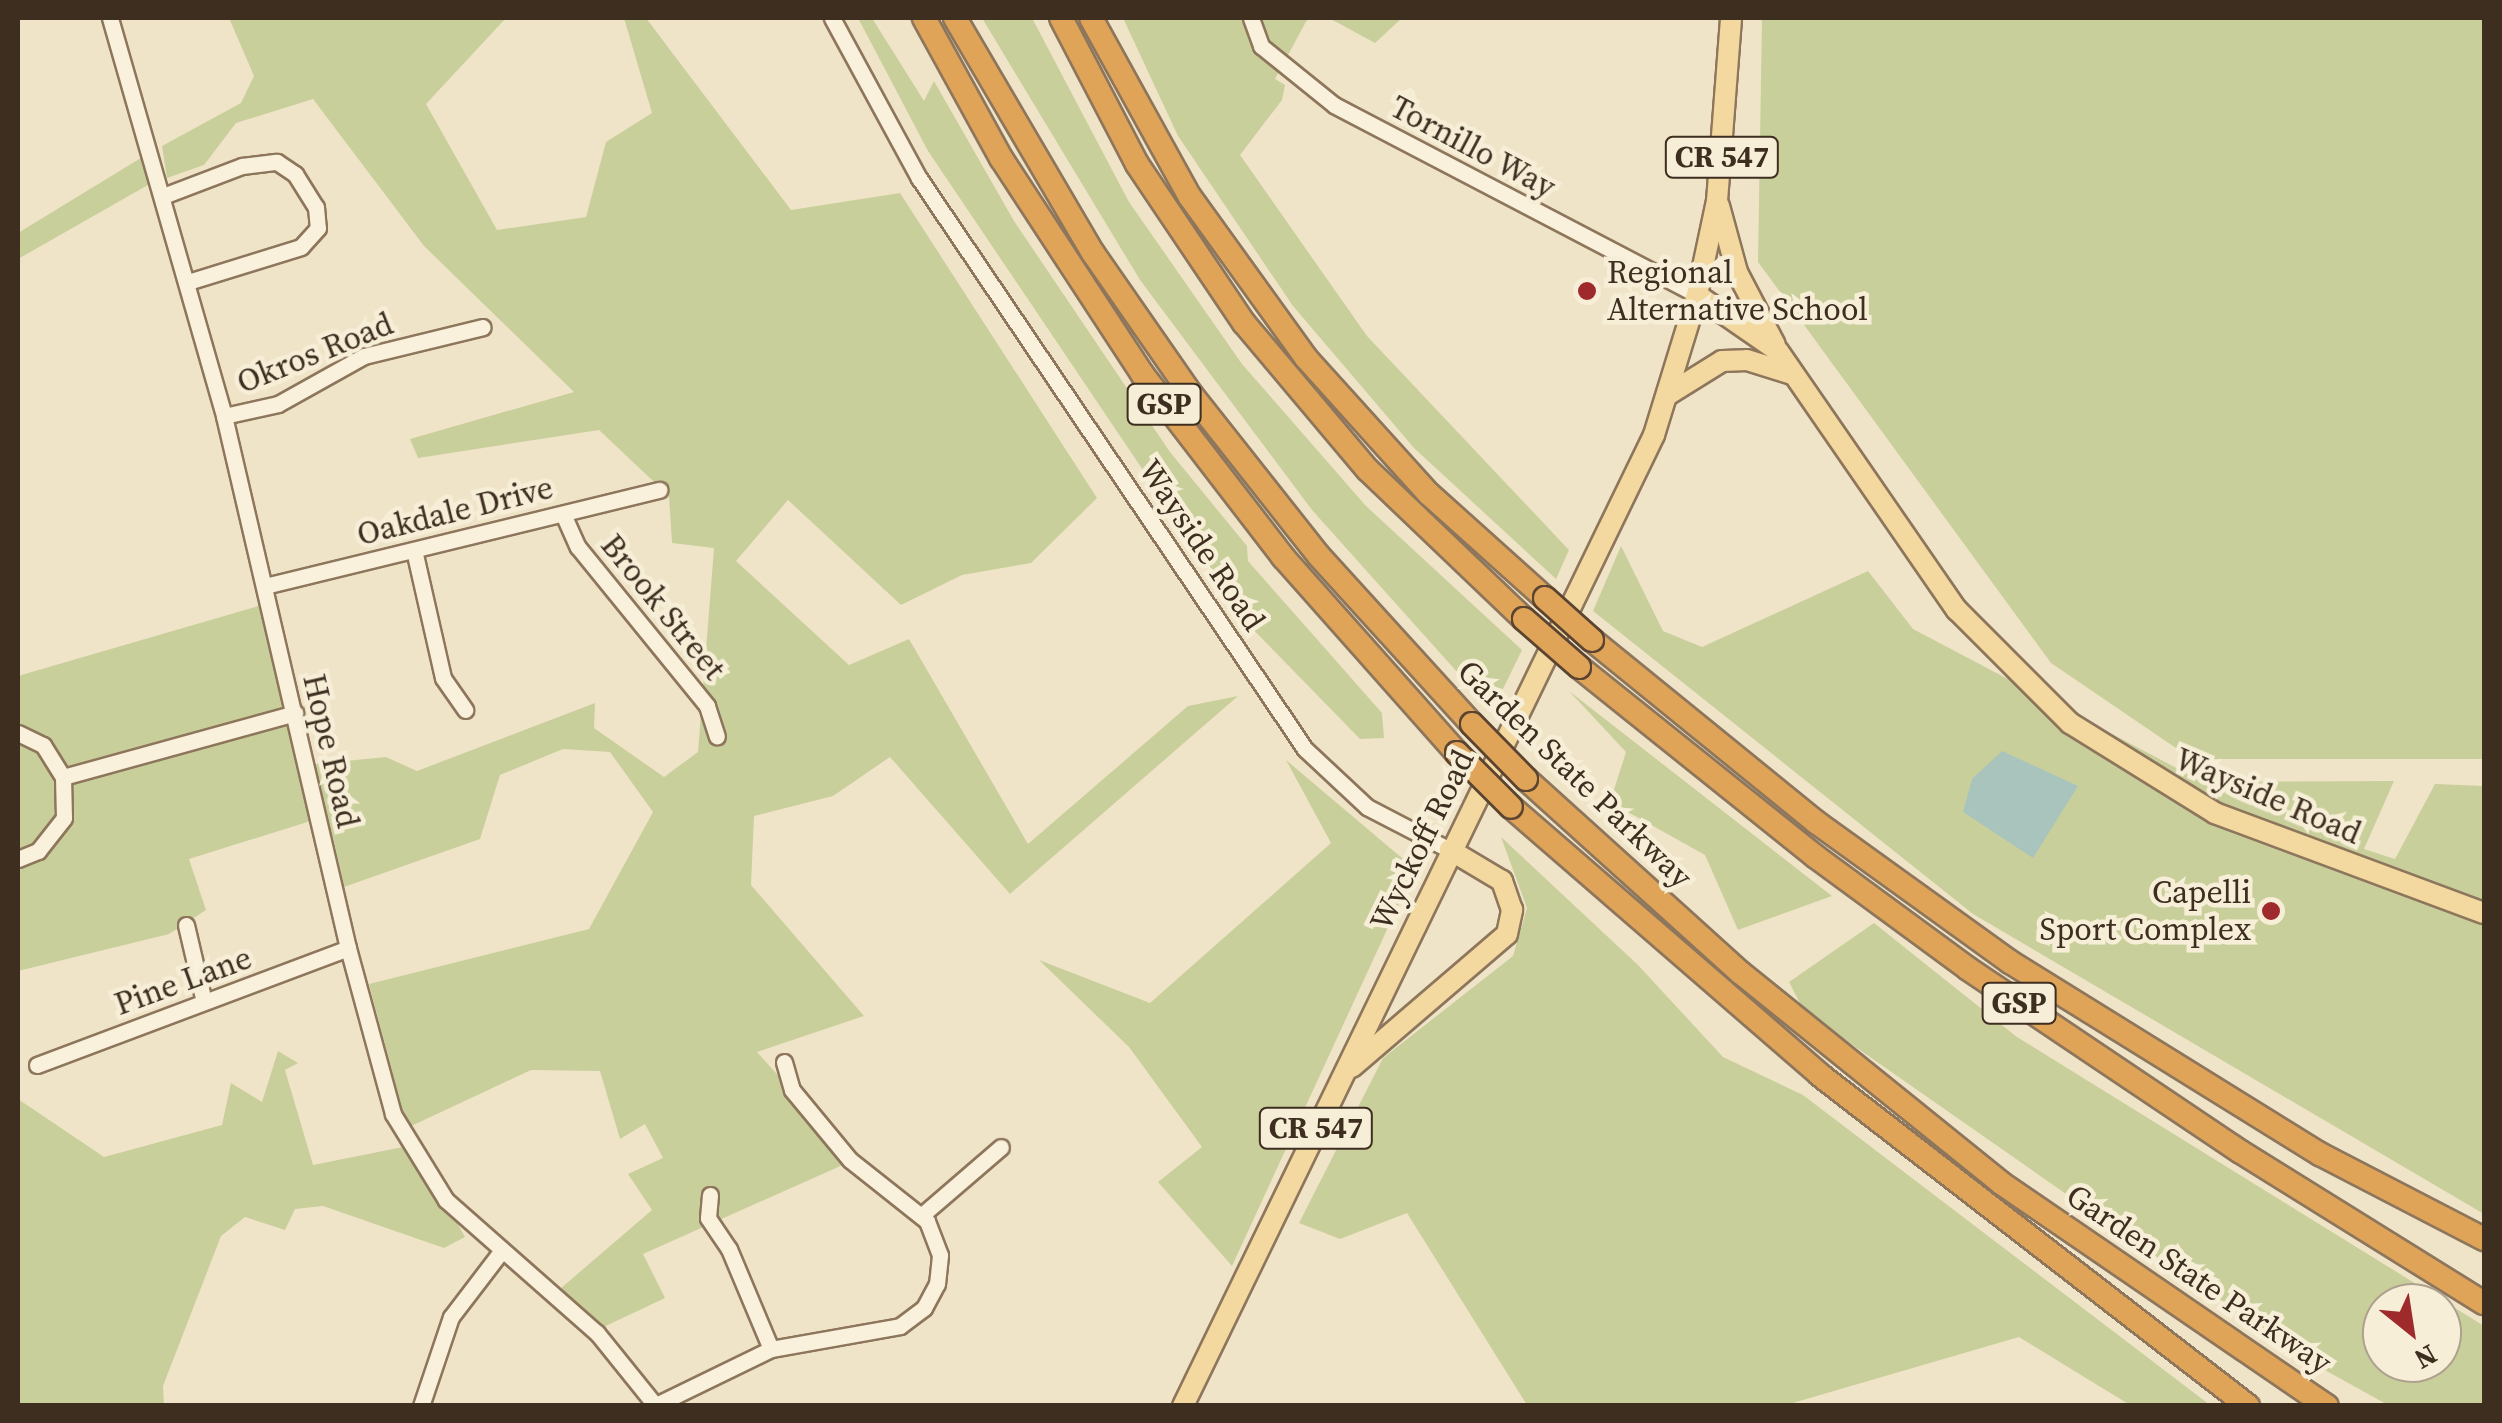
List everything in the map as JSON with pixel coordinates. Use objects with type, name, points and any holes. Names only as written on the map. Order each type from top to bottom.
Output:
[{"type":"highway","name":"Garden State Parkway","points":[[924,18],[1002,158],[1142,375],[1283,557],[1457,753],[1511,808],[1820,1076],[2248,1406]]},
{"type":"highway","name":"Garden State Parkway","points":[[955,18],[1084,238],[1191,394],[1319,556],[1472,724],[1526,778],[1784,1008],[2001,1183],[2327,1406]]},
{"type":"highway","name":"GSP","points":[[1061,18],[1138,164],[1244,323],[1368,470],[1524,619],[1816,857],[1967,968],[2241,1152],[2484,1303]]},
{"type":"highway","name":"GSP","points":[[1091,18],[1190,197],[1274,316],[1388,452],[1592,640],[1816,822],[2010,962],[2302,1144],[2484,1239]]},
{"type":"main road","name":"CR 547","points":[[1698,295],[1717,201],[1731,18]]},
{"type":"main road","points":[[1717,201],[1737,272],[1778,351]]},
{"type":"main road","name":"Wyckoff Road","points":[[1183,1406],[1668,394],[1698,295]]},
{"type":"main road","name":"Wayside Road","points":[[1698,295],[1778,351],[1968,623],[2070,723],[2215,813],[2484,914]]},
{"type":"main road","points":[[1668,394],[1722,360],[1746,360],[1792,374]]},
{"type":"main road","points":[[1340,1078],[1507,934],[1512,910],[1502,881],[1450,850]]},
{"type":"street","name":"Hope Road","points":[[110,18],[224,416],[348,948],[398,1126],[446,1200],[500,1253],[597,1333],[656,1405]]},
{"type":"street","name":"Wayside Road","points":[[832,18],[918,178],[1264,694],[1339,786],[1384,818],[1450,850]]},
{"type":"street","name":"Tornillo Way","points":[[1250,18],[1262,46],[1334,105],[1698,295]]},
{"type":"street","points":[[163,196],[232,169],[277,162],[304,185],[318,212],[316,233],[301,246],[188,282]]},
{"type":"street","name":"Okros Road","points":[[224,416],[290,399],[364,356],[483,326]]},
{"type":"street","name":"Oakdale Drive","points":[[265,586],[658,490]]},
{"type":"street","name":"Brook Street","points":[[562,514],[578,546],[707,706],[717,736]]},
{"type":"street","points":[[414,550],[446,687],[465,710]]},
{"type":"street","points":[[63,777],[295,713]]},
{"type":"street","points":[[18,732],[43,744],[63,777],[64,818],[38,851],[18,859]]},
{"type":"street","points":[[186,924],[204,1002]]},
{"type":"street","name":"Pine Lane","points":[[37,1065],[348,948]]},
{"type":"street","points":[[656,1405],[771,1349],[876,1333],[913,1318],[934,1293],[941,1264],[938,1242],[922,1215],[850,1160],[792,1090],[784,1062]]},
{"type":"street","points":[[922,1215],[1001,1147]]},
{"type":"street","points":[[710,1195],[708,1218],[729,1250],[771,1349]]},
{"type":"street","points":[[420,1406],[447,1326],[500,1253]]},
{"type":"green space","points":[[229,18],[506,18],[426,104],[497,230],[586,217],[606,142],[652,113],[624,18],[646,18],[791,210],[900,193],[1097,498],[1031,563],[962,575],[901,605],[788,500],[736,561],[849,665],[909,639],[1028,844],[1188,706],[1238,696],[1010,894],[890,757],[833,796],[754,816],[751,885],[864,1016],[757,1052],[854,1160],[643,1254],[665,1298],[595,1331],[553,1295],[652,1210],[628,1174],[663,1158],[645,1124],[620,1139],[600,1071],[531,1070],[407,1128],[369,984],[589,929],[653,812],[610,752],[563,749],[500,775],[480,839],[344,887],[333,837],[317,819],[189,859],[206,910],[169,934],[18,971],[18,676],[269,603],[305,765],[386,757],[417,771],[595,703],[594,728],[664,777],[698,752],[714,548],[672,543],[669,496],[599,430],[418,458],[410,439],[574,392],[424,246],[313,99],[236,123],[204,165],[167,178],[162,146],[241,103],[254,76]]},
{"type":"green space","points":[[858,18],[872,18],[924,101],[934,81],[1014,221],[1170,452],[1247,546],[1248,561],[1382,713],[1384,738],[1360,739],[1244,620],[928,151]]},
{"type":"green space","points":[[982,18],[1032,18],[1129,202],[1242,364],[1366,506],[1522,650],[1503,689],[1475,692],[1312,510],[1140,280]]},
{"type":"green space","points":[[1123,18],[1308,18],[1275,79],[1285,85],[1282,100],[1240,155],[1367,336],[1569,550],[1556,579],[1414,448],[1293,306],[1178,136]]},
{"type":"green space","points":[[1329,18],[1402,18],[1375,43]]},
{"type":"green space","points":[[1762,18],[2484,18],[2484,759],[2192,759],[2051,663],[1758,262]]},
{"type":"green space","points":[[149,153],[155,181],[18,259],[18,233]]},
{"type":"green space","name":"Capelli Sport Complex","points":[[1621,546],[1663,631],[1702,647],[1868,571],[1913,629],[2203,782],[2394,781],[2364,849],[2395,859],[2435,784],[2484,786],[2484,1214],[1973,914],[1593,611]]},
{"type":"green space","points":[[1569,691],[1832,896],[1738,930],[1705,855],[1610,802],[1626,752]]},
{"type":"green space","points":[[1286,760],[1415,869],[1232,1266],[1158,1182],[1202,1147],[1129,1047],[1039,960],[1150,1003],[1331,843]]},
{"type":"green space","points":[[1501,837],[1638,965],[1723,1057],[1803,1095],[2210,1405],[2130,1405],[2019,1337],[1786,1405],[1527,1405],[1407,1213],[1340,1239],[1299,1223],[1383,1058],[1513,956],[1527,908]]},
{"type":"green space","points":[[1874,923],[2017,1037],[2415,1283],[2362,1283],[2362,1383],[2462,1383],[2462,1312],[2484,1326],[2484,1405],[2388,1405],[2294,1353],[1804,1011],[1789,982]]},
{"type":"green space","points":[[278,1051],[298,1063],[285,1070],[313,1165],[413,1145],[465,1237],[444,1248],[323,1206],[295,1209],[285,1230],[245,1217],[221,1236],[163,1386],[164,1405],[18,1405],[18,1099],[104,1157],[222,1125],[231,1083],[262,1102]]},
{"type":"water","points":[[2002,751],[2078,786],[2033,858],[1963,812],[1972,779]]},
{"type":"place","name":"Regional Alternative School","points":[[1587,291]]},
{"type":"place","name":"Capelli Sport Complex","points":[[2271,911]]}]
